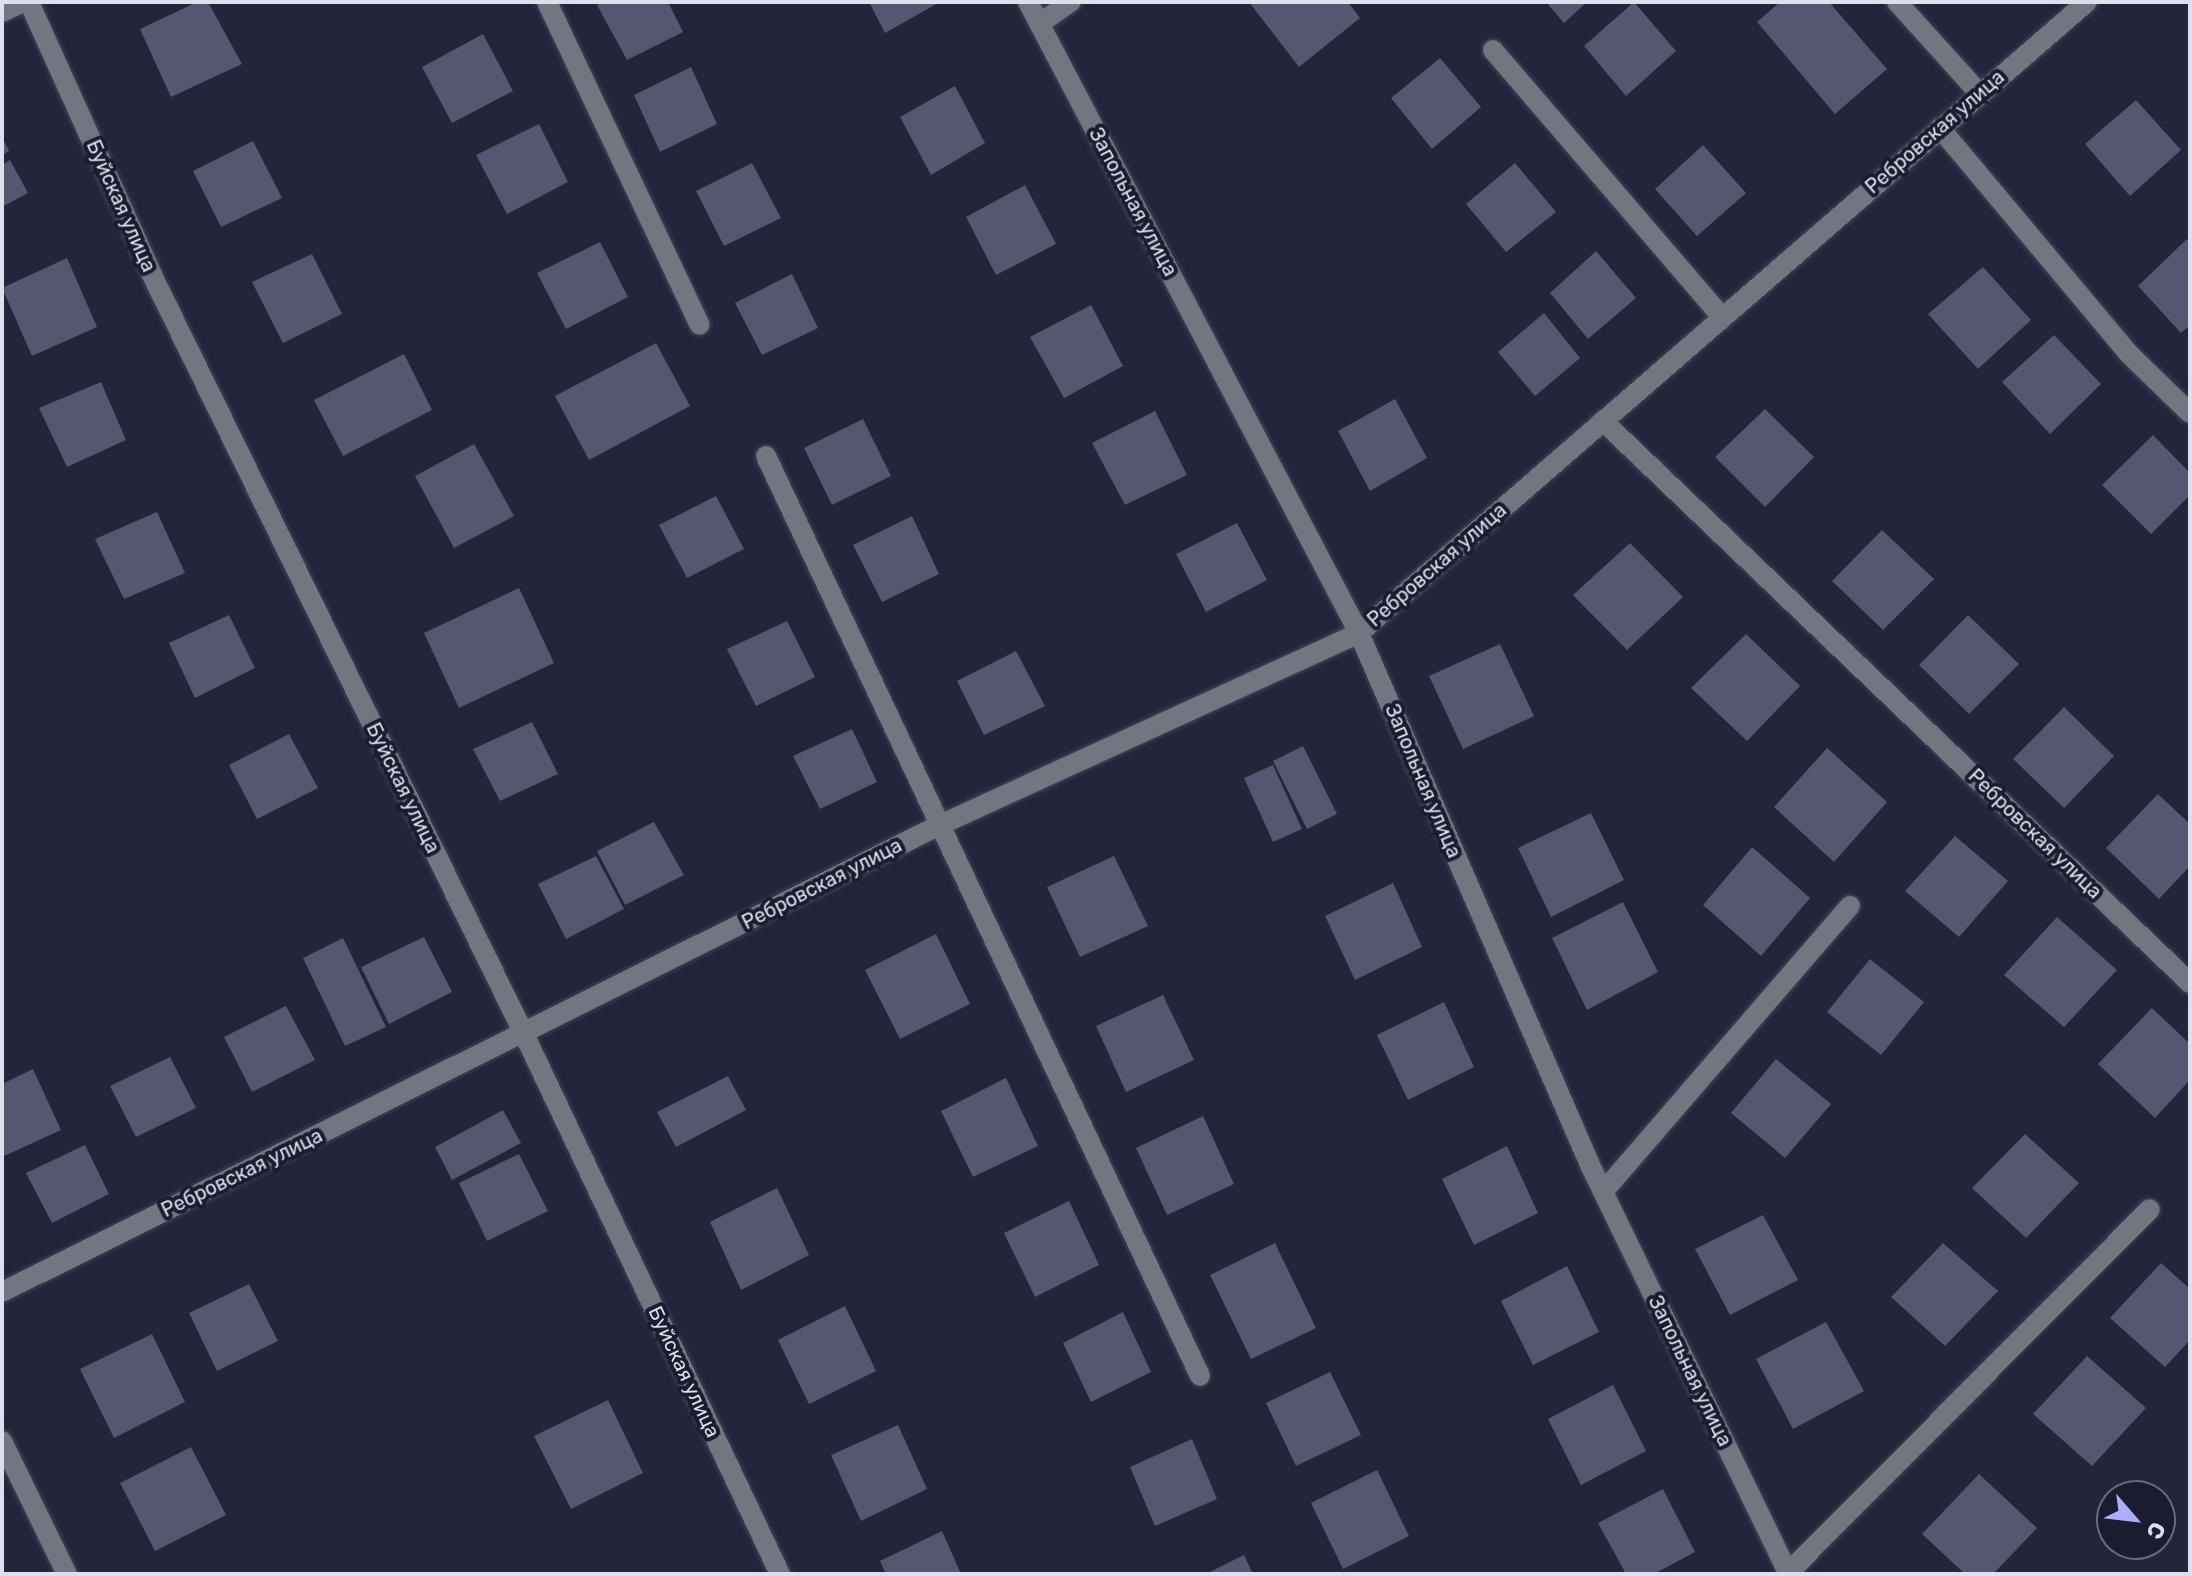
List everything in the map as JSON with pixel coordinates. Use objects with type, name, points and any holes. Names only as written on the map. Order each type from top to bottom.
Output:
[{"type":"street","points":[[2,12],[26,2]]},
{"type":"street","name":"Буйская улица","points":[[26,2],[153,277],[524,1034],[780,1574]]},
{"type":"street","points":[[547,2],[700,325]]},
{"type":"street","name":"Запольная улица","points":[[1028,2],[1359,633],[1603,1192],[1789,1573]]},
{"type":"street","points":[[1039,24],[1071,2]]},
{"type":"street","points":[[1897,2],[1980,94]]},
{"type":"street","name":"Ребровская улица","points":[[2,1292],[940,825],[1359,633],[2087,2]]},
{"type":"street","points":[[1493,50],[1722,317]]},
{"type":"street","points":[[1940,128],[2128,353],[2190,413]]},
{"type":"street","name":"Ребровская улица","points":[[1603,421],[2190,983]]},
{"type":"street","points":[[766,456],[1200,1376]]},
{"type":"street","points":[[1603,1192],[1850,906]]},
{"type":"street","points":[[1789,1573],[2150,1209]]},
{"type":"street","points":[[2,1441],[67,1574]]},
{"type":"building","points":[[197,2],[208,2],[242,64],[171,97],[140,29]]},
{"type":"building","points":[[603,2],[668,2],[683,32],[627,60],[597,5]]},
{"type":"building","points":[[869,2],[940,2],[885,33]]},
{"type":"building","points":[[1249,2],[1348,2],[1360,18],[1299,67]]},
{"type":"building","points":[[1546,2],[1587,2],[1564,23]]},
{"type":"building","points":[[1634,2],[1676,51],[1626,96],[1584,46]]},
{"type":"building","points":[[1780,2],[1829,2],[1887,69],[1835,114],[1757,22]]},
{"type":"building","points":[[483,34],[513,91],[452,123],[422,67]]},
{"type":"building","points":[[1440,58],[1481,107],[1432,149],[1391,98]]},
{"type":"building","points":[[691,67],[717,124],[660,152],[634,95]]},
{"type":"building","points":[[955,86],[985,143],[931,175],[900,117]]},
{"type":"building","points":[[2136,100],[2181,150],[2130,196],[2085,144]]},
{"type":"building","points":[[539,124],[568,182],[507,214],[476,155]]},
{"type":"building","points":[[2,137],[9,151],[2,155]]},
{"type":"building","points":[[253,141],[282,198],[221,227],[193,171]]},
{"type":"building","points":[[1703,145],[1746,193],[1697,236],[1655,189]]},
{"type":"building","points":[[10,160],[28,193],[2,207],[2,165]]},
{"type":"building","points":[[752,163],[781,218],[724,246],[696,191]]},
{"type":"building","points":[[1515,163],[1556,212],[1506,252],[1466,204]]},
{"type":"building","points":[[1025,185],[1056,244],[996,275],[966,217]]},
{"type":"building","points":[[2187,239],[2190,243],[2190,325],[2181,333],[2138,286]]},
{"type":"building","points":[[600,242],[628,297],[566,329],[537,273]]},
{"type":"building","points":[[1596,251],[1636,298],[1588,339],[1550,293]]},
{"type":"building","points":[[312,254],[342,314],[283,343],[252,282]]},
{"type":"building","points":[[67,258],[97,327],[32,356],[2,288]]},
{"type":"building","points":[[1983,267],[2031,320],[1978,369],[1928,314]]},
{"type":"building","points":[[792,274],[818,328],[762,355],[735,303]]},
{"type":"building","points":[[1091,305],[1123,366],[1064,398],[1030,337]]},
{"type":"building","points":[[1544,313],[1580,358],[1535,396],[1498,352]]},
{"type":"building","points":[[2054,335],[2101,384],[2050,434],[2002,382]]},
{"type":"building","points":[[656,343],[690,406],[589,460],[555,396]]},
{"type":"building","points":[[404,354],[432,410],[343,456],[314,400]]},
{"type":"building","points":[[101,382],[126,440],[67,467],[39,408]]},
{"type":"building","points":[[1395,399],[1427,458],[1370,491],[1338,431]]},
{"type":"building","points":[[1765,409],[1814,457],[1765,507],[1715,457]]},
{"type":"building","points":[[1155,411],[1187,475],[1125,505],[1092,443]]},
{"type":"building","points":[[863,419],[891,476],[832,505],[804,448]]},
{"type":"building","points":[[2153,435],[2190,473],[2190,495],[2151,534],[2102,485]]},
{"type":"building","points":[[474,444],[514,516],[454,548],[415,476]]},
{"type":"building","points":[[716,496],[744,549],[687,578],[659,525]]},
{"type":"building","points":[[157,512],[185,573],[124,599],[95,539]]},
{"type":"building","points":[[912,516],[939,574],[882,602],[853,545]]},
{"type":"building","points":[[1237,523],[1267,580],[1206,612],[1176,554]]},
{"type":"building","points":[[1882,530],[1934,579],[1883,630],[1832,581]]},
{"type":"building","points":[[1630,543],[1683,597],[1627,650],[1573,595]]},
{"type":"building","points":[[519,588],[554,663],[459,708],[424,633]]},
{"type":"building","points":[[229,615],[255,668],[195,698],[169,643]]},
{"type":"building","points":[[1968,615],[2019,664],[1969,714],[1919,665]]},
{"type":"building","points":[[787,621],[815,677],[756,706],[727,649]]},
{"type":"building","points":[[1746,634],[1800,686],[1747,741],[1691,688]]},
{"type":"building","points":[[1500,644],[1534,716],[1463,749],[1429,676]]},
{"type":"building","points":[[1016,651],[1045,706],[984,735],[957,681]]},
{"type":"building","points":[[2064,707],[2114,756],[2064,808],[2013,759]]},
{"type":"building","points":[[532,722],[558,774],[500,801],[473,749]]},
{"type":"building","points":[[852,729],[877,782],[820,809],[793,756]]},
{"type":"building","points":[[289,734],[318,788],[257,819],[229,765]]},
{"type":"building","points":[[1303,746],[1337,814],[1307,829],[1273,761]]},
{"type":"building","points":[[1827,748],[1887,802],[1834,862],[1774,807]]},
{"type":"building","points":[[1273,765],[1302,829],[1273,842],[1244,778]]},
{"type":"building","points":[[2158,794],[2190,824],[2190,866],[2159,899],[2106,848]]},
{"type":"building","points":[[1591,813],[1624,880],[1551,917],[1518,848]]},
{"type":"building","points":[[654,822],[684,875],[625,905],[597,851]]},
{"type":"building","points":[[1955,836],[2008,881],[1959,937],[1905,891]]},
{"type":"building","points":[[1752,847],[1810,898],[1761,956],[1703,905]]},
{"type":"building","points":[[596,856],[624,909],[566,939],[538,884]]},
{"type":"building","points":[[1114,856],[1148,926],[1080,957],[1047,887]]},
{"type":"building","points":[[1393,883],[1422,947],[1355,980],[1325,916]]},
{"type":"building","points":[[1623,902],[1658,972],[1587,1010],[1552,938]]},
{"type":"building","points":[[2057,917],[2117,970],[2064,1027],[2004,975]]},
{"type":"building","points":[[936,934],[970,1004],[900,1039],[865,970]]},
{"type":"building","points":[[424,937],[452,992],[389,1024],[361,967]]},
{"type":"building","points":[[343,938],[386,1027],[345,1046],[303,958]]},
{"type":"building","points":[[1870,959],[1924,1002],[1881,1055],[1827,1012]]},
{"type":"building","points":[[1163,995],[1194,1060],[1126,1092],[1096,1026]]},
{"type":"building","points":[[1444,1002],[1474,1067],[1408,1100],[1377,1035]]},
{"type":"building","points":[[286,1006],[315,1060],[252,1092],[224,1037]]},
{"type":"building","points":[[2152,1008],[2190,1044],[2190,1080],[2155,1118],[2098,1064]]},
{"type":"building","points":[[170,1057],[196,1108],[136,1137],[110,1086]]},
{"type":"building","points":[[1776,1059],[1831,1104],[1785,1158],[1731,1113]]},
{"type":"building","points":[[33,1069],[61,1130],[2,1157],[2,1084]]},
{"type":"building","points":[[728,1076],[746,1110],[676,1147],[657,1112]]},
{"type":"building","points":[[1006,1078],[1038,1146],[973,1177],[941,1111]]},
{"type":"building","points":[[503,1110],[521,1143],[452,1180],[435,1147]]},
{"type":"building","points":[[1203,1116],[1234,1184],[1167,1215],[1136,1148]]},
{"type":"building","points":[[2025,1134],[2079,1183],[2026,1238],[1972,1188]]},
{"type":"building","points":[[85,1145],[109,1194],[52,1223],[26,1173]]},
{"type":"building","points":[[1507,1146],[1538,1213],[1474,1245],[1442,1179]]},
{"type":"building","points":[[519,1154],[548,1211],[487,1241],[459,1183]]},
{"type":"building","points":[[777,1188],[809,1255],[741,1290],[710,1222]]},
{"type":"building","points":[[1069,1201],[1099,1265],[1035,1297],[1004,1233]]},
{"type":"building","points":[[1763,1215],[1798,1280],[1730,1315],[1695,1249]]},
{"type":"building","points":[[1275,1243],[1316,1328],[1251,1359],[1210,1275]]},
{"type":"building","points":[[1943,1243],[1998,1291],[1945,1346],[1891,1297]]},
{"type":"building","points":[[2161,1263],[2190,1289],[2190,1340],[2165,1367],[2110,1318]]},
{"type":"building","points":[[1567,1266],[1599,1332],[1533,1365],[1501,1301]]},
{"type":"building","points":[[249,1284],[278,1341],[217,1371],[189,1313]]},
{"type":"building","points":[[845,1306],[876,1371],[809,1404],[778,1340]]},
{"type":"building","points":[[1123,1312],[1151,1372],[1091,1402],[1063,1343]]},
{"type":"building","points":[[1826,1322],[1864,1391],[1793,1429],[1756,1359]]},
{"type":"building","points":[[152,1334],[185,1402],[114,1438],[80,1369]]},
{"type":"building","points":[[2087,1356],[2146,1408],[2092,1466],[2033,1414]]},
{"type":"building","points":[[1330,1372],[1361,1435],[1296,1466],[1266,1403]]},
{"type":"building","points":[[1613,1385],[1646,1451],[1581,1485],[1548,1419]]},
{"type":"building","points":[[608,1400],[643,1473],[571,1509],[534,1436]]},
{"type":"building","points":[[898,1425],[927,1489],[861,1521],[831,1455]]},
{"type":"building","points":[[1192,1439],[1217,1499],[1155,1526],[1130,1467]]},
{"type":"building","points":[[191,1447],[226,1515],[155,1551],[120,1483]]},
{"type":"building","points":[[1377,1470],[1409,1536],[1343,1569],[1311,1503]]},
{"type":"building","points":[[1979,1474],[2037,1528],[1993,1574],[1965,1574],[1922,1534]]},
{"type":"building","points":[[1663,1489],[1695,1552],[1654,1574],[1626,1574],[1598,1523]]},
{"type":"building","points":[[942,1531],[961,1574],[886,1574],[880,1561]]},
{"type":"building","points":[[1244,1555],[1253,1574],[1206,1574]]}]
